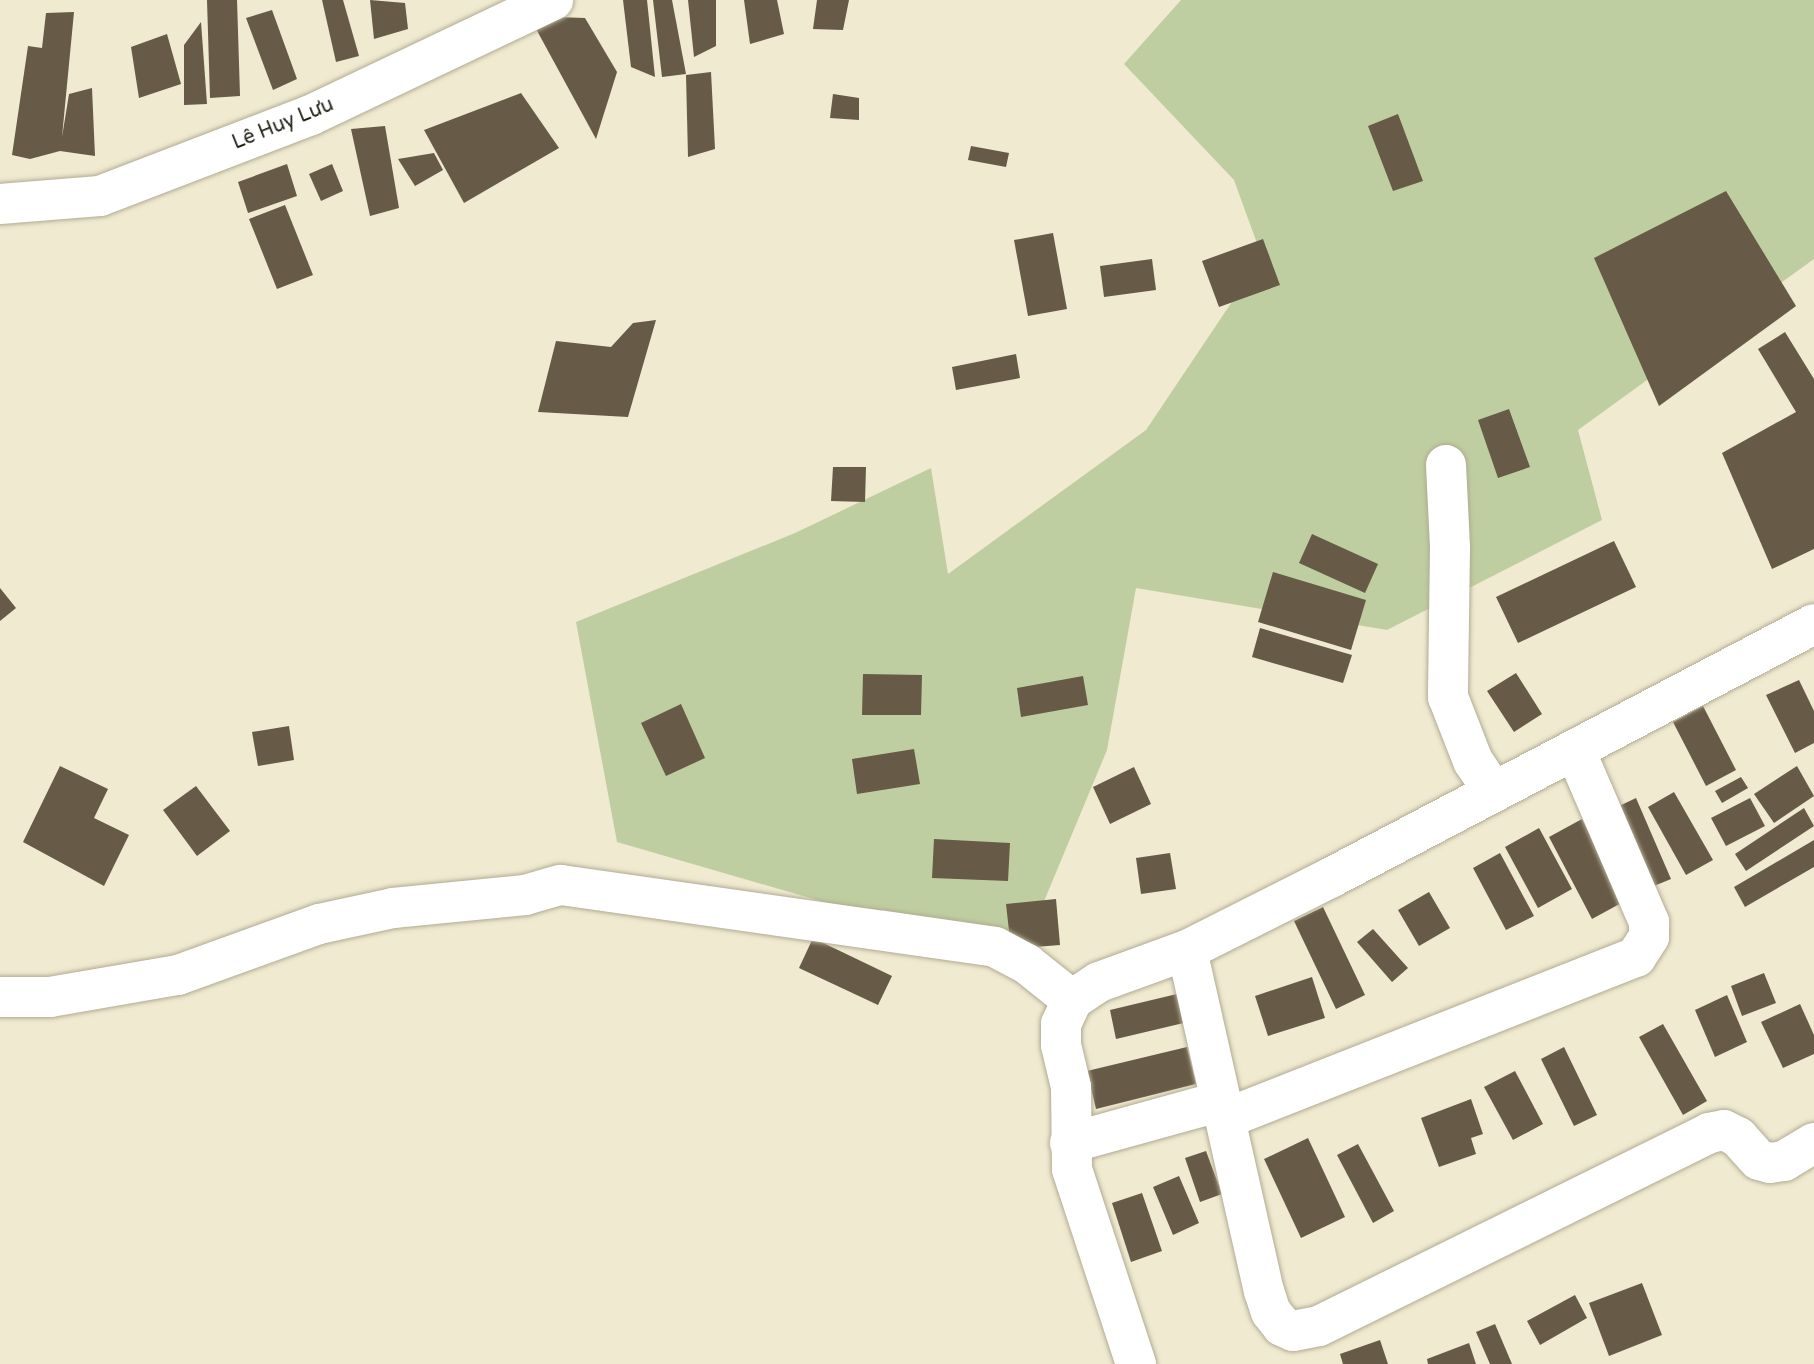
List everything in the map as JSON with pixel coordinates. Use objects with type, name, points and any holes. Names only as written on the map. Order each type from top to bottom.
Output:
[{"type":"street","name":"Lê Huy Lưu","points":[[0,204],[100,196],[311,115],[553,0]]},
{"type":"street","points":[[1446,465],[1450,548],[1448,697],[1473,761],[1493,791]]},
{"type":"street","points":[[1136,1364],[1076,1189],[1070,1143],[1071,1087],[1061,1045],[1061,1024],[1072,1000],[1099,982],[1187,950],[1814,624]]},
{"type":"street","points":[[1070,1143],[1224,1109],[1636,957],[1649,937],[1649,922],[1575,750]]},
{"type":"street","points":[[0,997],[50,997],[178,975],[319,924],[393,908],[525,895],[561,885],[995,947],[1027,964],[1072,1000]]},
{"type":"street","points":[[1187,950],[1264,1291],[1271,1312],[1282,1326],[1293,1331],[1319,1326],[1709,1133],[1724,1130],[1738,1137],[1759,1160],[1770,1163],[1784,1161],[1814,1143]]},
{"type":"green space","points":[[1181,0],[1814,0],[1814,259],[1578,430],[1602,520],[1387,630],[1136,588],[1107,750],[1020,959],[617,842],[576,622],[795,533],[931,468],[948,574],[1146,430],[1262,257],[1234,180],[1124,64]]},
{"type":"building","points":[[207,0],[237,0],[240,96],[210,98]]},
{"type":"building","points":[[322,0],[343,0],[359,56],[336,62]]},
{"type":"building","points":[[370,0],[405,3],[408,29],[374,39]]},
{"type":"building","points":[[623,0],[647,0],[655,77],[631,67]]},
{"type":"building","points":[[653,0],[672,0],[686,74],[662,77]]},
{"type":"building","points":[[688,0],[716,0],[716,46],[694,57]]},
{"type":"building","points":[[744,0],[777,0],[784,34],[750,44]]},
{"type":"building","points":[[817,0],[849,0],[843,30],[813,29]]},
{"type":"building","points":[[272,10],[297,79],[273,90],[246,18]]},
{"type":"building","points":[[74,12],[62,137],[69,94],[92,88],[95,156],[60,151],[30,159],[12,155],[28,46],[42,48],[46,13]]},
{"type":"building","points":[[529,16],[585,18],[617,72],[596,139]]},
{"type":"building","points":[[201,22],[207,104],[184,105],[184,45]]},
{"type":"building","points":[[167,34],[181,84],[139,98],[131,47]]},
{"type":"building","points":[[711,72],[715,149],[688,157],[686,75]]},
{"type":"building","points":[[521,93],[559,148],[464,203],[424,130]]},
{"type":"building","points":[[833,94],[859,98],[859,120],[830,118]]},
{"type":"building","points":[[1398,114],[1423,181],[1393,191],[1368,126]]},
{"type":"building","points":[[385,126],[399,208],[370,216],[351,129]]},
{"type":"building","points":[[971,146],[1009,153],[1006,167],[968,160]]},
{"type":"building","points":[[434,153],[443,170],[415,186],[398,159]]},
{"type":"building","points":[[287,164],[297,196],[248,213],[238,182]]},
{"type":"building","points":[[332,164],[343,191],[321,201],[309,174]]},
{"type":"building","points":[[1726,191],[1796,306],[1659,406],[1594,258]]},
{"type":"building","points":[[285,205],[313,275],[277,289],[249,219]]},
{"type":"building","points":[[1053,233],[1067,309],[1028,316],[1014,240]]},
{"type":"building","points":[[1263,239],[1280,285],[1219,307],[1202,261]]},
{"type":"building","points":[[1152,259],[1156,290],[1104,297],[1100,266]]},
{"type":"building","points":[[656,320],[628,417],[538,412],[556,341],[611,347],[633,323]]},
{"type":"building","points":[[1785,332],[1814,379],[1814,549],[1772,569],[1722,453],[1796,412],[1758,349]]},
{"type":"building","points":[[1016,354],[1020,378],[956,390],[952,367]]},
{"type":"building","points":[[1509,409],[1530,467],[1498,478],[1478,420]]},
{"type":"building","points":[[833,467],[866,467],[865,502],[831,501]]},
{"type":"building","points":[[1312,534],[1378,564],[1365,593],[1299,563]]},
{"type":"building","points":[[1614,541],[1636,587],[1518,643],[1496,597]]},
{"type":"building","points":[[1273,572],[1366,600],[1351,650],[1258,622]]},
{"type":"building","points":[[0,588],[16,608],[0,621]]},
{"type":"building","points":[[1260,628],[1352,655],[1343,683],[1252,657]]},
{"type":"building","points":[[1516,673],[1542,714],[1514,732],[1487,691]]},
{"type":"building","points":[[863,674],[922,675],[921,715],[862,715]]},
{"type":"building","points":[[1083,676],[1088,705],[1021,717],[1017,688]]},
{"type":"building","points":[[1799,680],[1814,711],[1814,743],[1795,753],[1766,695]]},
{"type":"building","points":[[681,704],[705,758],[666,776],[641,723]]},
{"type":"building","points":[[1703,706],[1736,770],[1706,786],[1673,722]]},
{"type":"building","points":[[289,726],[294,760],[258,766],[252,732]]},
{"type":"building","points":[[914,749],[920,784],[857,794],[852,759]]},
{"type":"building","points":[[60,766],[108,789],[94,818],[129,835],[104,886],[23,842]]},
{"type":"building","points":[[1797,766],[1814,796],[1774,823],[1754,794]]},
{"type":"building","points":[[1134,767],[1151,804],[1110,824],[1093,787]]},
{"type":"building","points":[[1741,777],[1748,788],[1722,803],[1715,791]]},
{"type":"building","points":[[196,786],[230,831],[197,856],[163,810]]},
{"type":"building","points":[[1674,792],[1713,860],[1686,875],[1648,807]]},
{"type":"building","points":[[1636,798],[1671,879],[1649,888],[1615,808]]},
{"type":"building","points":[[1750,798],[1765,826],[1726,846],[1711,818]]},
{"type":"building","points":[[1804,808],[1814,826],[1746,871],[1735,854]]},
{"type":"building","points":[[1582,819],[1625,901],[1592,919],[1549,837]]},
{"type":"building","points":[[1539,828],[1572,889],[1538,908],[1505,847]]},
{"type":"building","points":[[934,839],[1010,843],[1008,881],[932,878]]},
{"type":"building","points":[[1814,840],[1814,867],[1745,907],[1734,887]]},
{"type":"building","points":[[1170,853],[1176,889],[1141,894],[1136,858]]},
{"type":"building","points":[[1500,853],[1534,916],[1506,930],[1473,868]]},
{"type":"building","points":[[1429,892],[1450,928],[1419,946],[1398,910]]},
{"type":"building","points":[[1056,899],[1060,945],[1011,949],[1006,904]]},
{"type":"building","points":[[1323,907],[1365,995],[1336,1009],[1294,921]]},
{"type":"building","points":[[1373,929],[1408,968],[1392,982],[1357,942]]},
{"type":"building","points":[[813,938],[892,976],[878,1005],[799,968]]},
{"type":"building","points":[[1764,973],[1776,1003],[1742,1016],[1731,986]]},
{"type":"building","points":[[1312,977],[1325,1018],[1268,1036],[1255,996]]},
{"type":"building","points":[[1202,988],[1209,1017],[1116,1039],[1110,1010]]},
{"type":"building","points":[[1727,995],[1747,1042],[1715,1057],[1695,1010]]},
{"type":"building","points":[[1800,1004],[1814,1035],[1814,1054],[1783,1068],[1761,1022]]},
{"type":"building","points":[[1663,1024],[1707,1101],[1683,1115],[1639,1037]]},
{"type":"building","points":[[1187,1047],[1196,1084],[1096,1109],[1087,1071]]},
{"type":"building","points":[[1564,1047],[1597,1115],[1574,1126],[1541,1059]]},
{"type":"building","points":[[1515,1071],[1543,1124],[1513,1140],[1484,1087]]},
{"type":"building","points":[[1471,1099],[1483,1134],[1471,1138],[1476,1154],[1439,1167],[1421,1118]]},
{"type":"building","points":[[1308,1138],[1345,1217],[1301,1238],[1264,1159]]},
{"type":"building","points":[[1358,1144],[1394,1211],[1373,1223],[1337,1155]]},
{"type":"building","points":[[1206,1151],[1222,1194],[1200,1202],[1185,1158]]},
{"type":"building","points":[[1179,1176],[1199,1223],[1173,1235],[1153,1187]]},
{"type":"building","points":[[1142,1193],[1162,1251],[1131,1262],[1112,1203]]},
{"type":"building","points":[[1642,1283],[1662,1335],[1609,1356],[1589,1303]]},
{"type":"building","points":[[1575,1295],[1587,1318],[1540,1345],[1527,1321]]},
{"type":"building","points":[[1495,1324],[1512,1364],[1490,1364],[1476,1332]]},
{"type":"building","points":[[1380,1340],[1388,1364],[1343,1364],[1340,1354]]},
{"type":"building","points":[[1469,1343],[1476,1364],[1428,1364],[1427,1359]]}]
